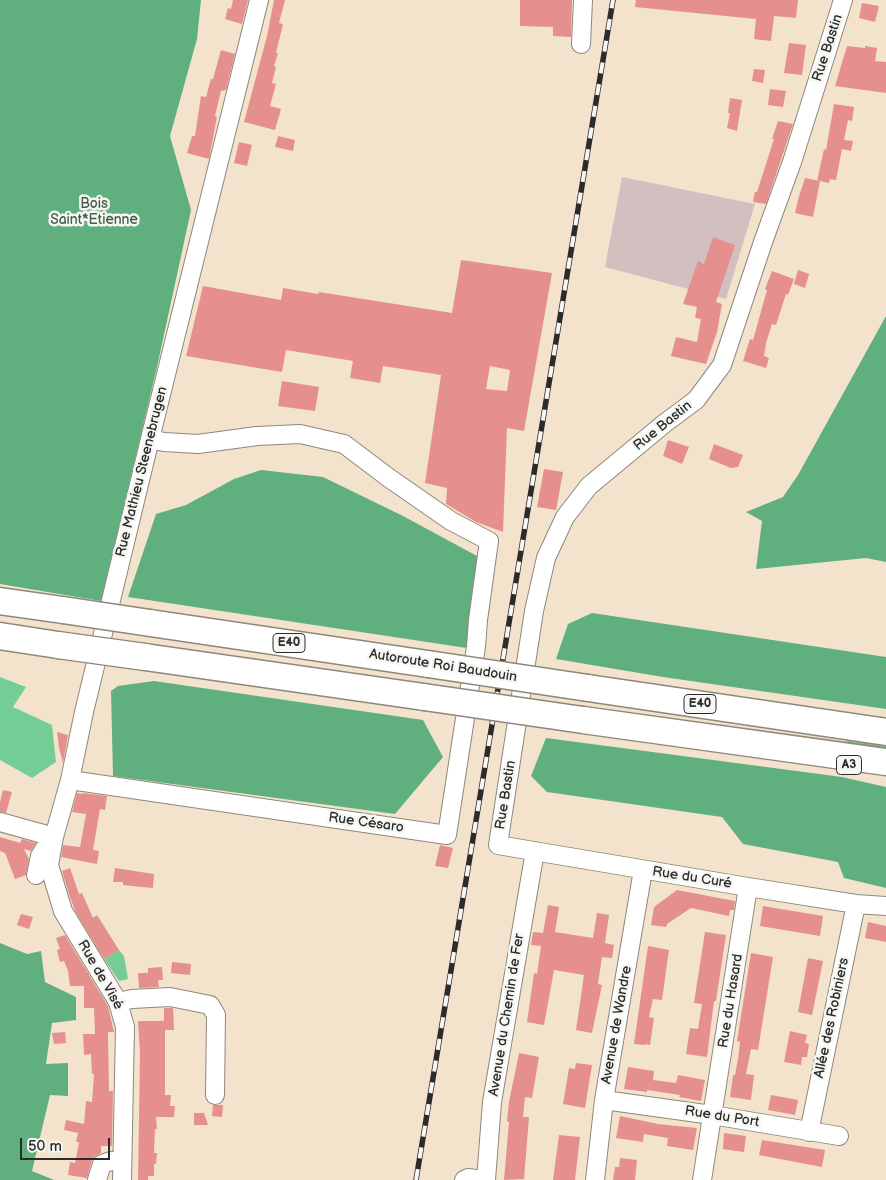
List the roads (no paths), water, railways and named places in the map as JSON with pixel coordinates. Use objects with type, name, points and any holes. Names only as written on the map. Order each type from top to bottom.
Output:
[{"type":"highway","name":"Autoroute Roi Baudouin","points":[[0,601],[886,732]]},
{"type":"highway","name":"E40","points":[[0,636],[886,762]]},
{"type":"highway","points":[[811,721],[886,722]]},
{"type":"highway","name":"A3","points":[[813,752],[886,778]]},
{"type":"street","name":"Rue Mathieu Steenebrugen","points":[[70,780],[84,712],[150,439],[259,0]]},
{"type":"street","points":[[581,44],[583,0]]},
{"type":"street","name":"Rue Bastin","points":[[498,845],[534,611],[546,558],[565,517],[590,486],[665,423],[696,400],[722,365],[792,162],[843,0]]},
{"type":"street","name":"Rue Césaro","points":[[70,780],[447,835],[476,647],[489,541],[450,521],[344,444],[300,434],[258,436],[198,444],[164,442],[150,439]]},
{"type":"street","name":"Rue de Visé","points":[[70,780],[53,836],[49,865],[62,911],[118,1002],[126,1027],[122,1180]]},
{"type":"street","points":[[0,822],[53,836],[40,856],[36,875]]},
{"type":"street","name":"Rue du Curé","points":[[498,845],[856,904],[886,906]]},
{"type":"street","name":"Avenue du Chemin de Fer","points":[[485,1180],[492,1102],[534,852]]},
{"type":"street","name":"Avenue de Wandre","points":[[595,1180],[604,1100],[643,870]]},
{"type":"street","name":"Rue du Hasard","points":[[702,1180],[748,887]]},
{"type":"street","name":"Allée des Robiniers","points":[[809,1132],[856,904]]},
{"type":"street","points":[[118,1002],[132,999],[170,997],[210,1005],[216,1015],[215,1095]]},
{"type":"street","name":"Rue du Port","points":[[604,1100],[712,1115],[839,1136]]},
{"type":"street","points":[[98,1180],[102,1164],[111,1161],[122,1162]]},
{"type":"street","points":[[464,1180],[468,1178],[485,1180]]},
{"type":"railway","points":[[416,1180],[613,0]]},
{"type":"park label","name":"Bois Saint*Etienne","points":[[94,212]]}]
